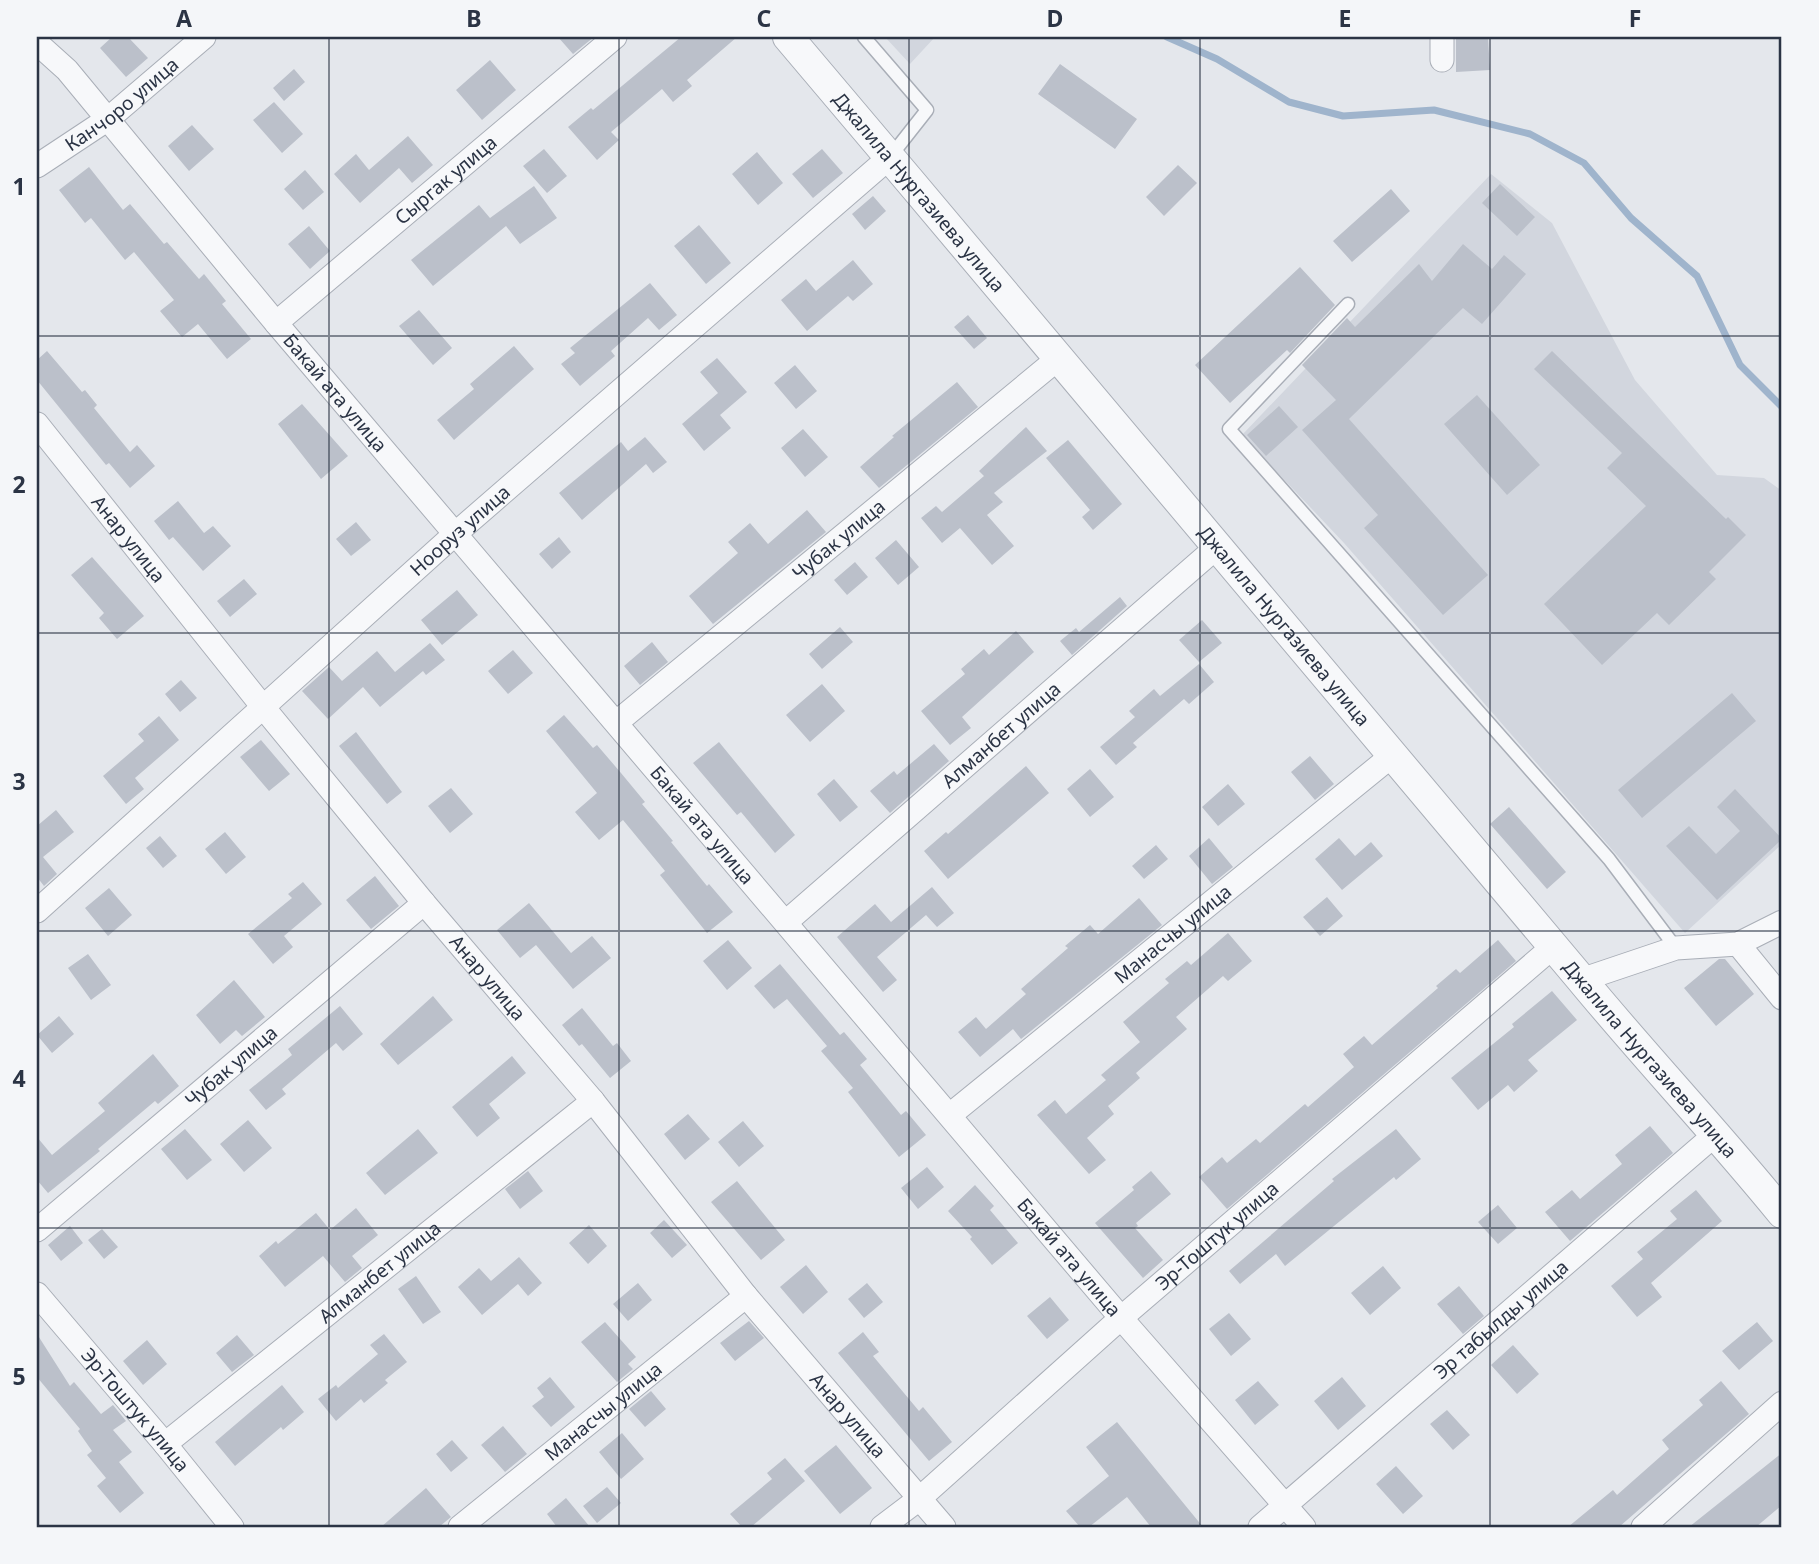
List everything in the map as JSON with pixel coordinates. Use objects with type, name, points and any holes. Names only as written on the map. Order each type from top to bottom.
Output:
[{"type":"street","name":"Канчоро улица","points":[[37,166],[108,118],[204,37]]},
{"type":"street","name":"Сыргак улица","points":[[276,323],[615,37]]},
{"type":"street","name":"Джалила Нургазиева улица","points":[[788,37],[1394,754],[1581,980],[1717,1133],[1782,1213]]},
{"type":"street","points":[[1442,37],[1442,60]]},
{"type":"street","name":"Бакай ата улица","points":[[37,43],[67,70],[108,118],[276,323],[455,534],[1121,1318],[1304,1527]]},
{"type":"street","name":"Нооруз улица","points":[[37,911],[455,534],[890,158]]},
{"type":"street","name":"Чубак улица","points":[[617,722],[1060,357]]},
{"type":"street","name":"Анар улица","points":[[37,424],[263,707],[593,1101],[746,1296],[944,1527]]},
{"type":"street","name":"Алманбет улица","points":[[786,922],[1217,546]]},
{"type":"street","name":"Манасчы улица","points":[[950,1115],[1394,754]]},
{"type":"street","name":"Чубак улица","points":[[37,1230],[425,903]]},
{"type":"street","points":[[1581,980],[1676,948],[1738,944],[1782,922]]},
{"type":"street","points":[[1738,944],[1782,998]]},
{"type":"street","name":"Эр-Тоштук улица","points":[[883,1527],[919,1499],[1121,1318],[1553,946]]},
{"type":"street","name":"Алманбет улица","points":[[165,1444],[593,1101]]},
{"type":"street","name":"Эр табылды улица","points":[[1260,1527],[1717,1133]]},
{"type":"street","name":"Эр-Тоштук улица","points":[[37,1294],[232,1527]]},
{"type":"street","name":"Манасчы улица","points":[[460,1527],[746,1296]]},
{"type":"street","points":[[1643,1527],[1782,1403]]},
{"type":"lane","points":[[864,37],[927,110],[890,158]]},
{"type":"lane","points":[[1348,304],[1229,429],[1609,859],[1676,948]]},
{"type":"shaded area","points":[[885,37],[935,37],[910,64]]},
{"type":"shaded area","points":[[1491,174],[1552,223],[1635,380],[1717,475],[1764,478],[1782,491],[1782,844],[1685,933],[1344,543],[1242,435]]},
{"type":"building","points":[[112,37],[128,37],[148,58],[126,77],[100,48]]},
{"type":"building","points":[[558,37],[594,37],[573,54]]},
{"type":"building","points":[[681,37],[737,37],[687,80],[692,86],[673,102],[662,89],[611,132],[619,140],[597,160],[568,127],[591,108],[593,110]]},
{"type":"building","points":[[1456,37],[1488,37],[1490,70],[1456,72]]},
{"type":"building","points":[[490,60],[516,90],[482,120],[456,90]]},
{"type":"building","points":[[1060,64],[1137,119],[1115,149],[1038,94]]},
{"type":"building","points":[[294,69],[305,82],[284,101],[273,88]]},
{"type":"building","points":[[274,102],[303,134],[282,153],[253,120]]},
{"type":"building","points":[[192,125],[214,149],[189,171],[168,146]]},
{"type":"building","points":[[408,136],[433,165],[412,183],[399,168],[360,203],[334,174],[356,154],[369,170]]},
{"type":"building","points":[[544,149],[567,176],[547,193],[523,166]]},
{"type":"building","points":[[822,149],[843,173],[813,198],[792,174]]},
{"type":"building","points":[[757,152],[783,183],[758,205],[732,174]]},
{"type":"building","points":[[1178,165],[1197,183],[1164,216],[1146,197]]},
{"type":"building","points":[[89,167],[123,210],[130,204],[164,244],[167,242],[199,279],[204,274],[226,301],[222,304],[251,339],[227,359],[198,324],[182,337],[160,311],[174,300],[134,252],[125,260],[91,218],[85,223],[59,190]]},
{"type":"building","points":[[305,170],[324,192],[303,210],[284,189]]},
{"type":"building","points":[[1500,184],[1535,217],[1517,236],[1482,203]]},
{"type":"building","points":[[534,186],[557,218],[520,244],[506,226],[433,286],[411,260],[479,205],[490,218]]},
{"type":"building","points":[[1391,189],[1410,211],[1352,262],[1333,241]]},
{"type":"building","points":[[873,196],[886,211],[865,230],[852,214]]},
{"type":"building","points":[[699,225],[731,263],[706,284],[674,246]]},
{"type":"building","points":[[309,226],[330,251],[310,269],[288,244]]},
{"type":"building","points":[[1463,244],[1492,269],[1504,255],[1526,274],[1482,324],[1463,308],[1349,419],[1488,575],[1443,615],[1364,528],[1378,515],[1302,430],[1336,400],[1302,365],[1347,318],[1355,327],[1419,264],[1432,281]]},
{"type":"building","points":[[853,260],[873,284],[853,301],[848,296],[807,331],[781,300],[806,279],[816,291]]},
{"type":"building","points":[[1300,267],[1335,305],[1290,353],[1287,350],[1230,403],[1195,365]]},
{"type":"building","points":[[650,283],[677,315],[659,330],[648,318],[611,351],[615,356],[580,386],[561,364],[575,353],[570,348]]},
{"type":"building","points":[[419,310],[452,348],[433,365],[399,326]]},
{"type":"building","points":[[968,315],[987,338],[974,349],[954,327]]},
{"type":"building","points":[[514,346],[534,369],[454,440],[437,420],[474,389],[470,384]]},
{"type":"building","points":[[47,351],[82,392],[85,390],[97,405],[94,408],[130,452],[137,445],[155,466],[130,488],[109,463],[106,465],[37,380],[37,360]]},
{"type":"building","points":[[1552,351],[1726,519],[1728,517],[1746,535],[1709,572],[1716,579],[1669,625],[1657,613],[1602,665],[1544,604],[1646,506],[1607,468],[1622,453],[1534,369]]},
{"type":"building","points":[[717,358],[747,392],[720,415],[731,428],[704,451],[682,424],[718,393],[700,372]]},
{"type":"building","points":[[795,365],[817,391],[796,409],[774,383]]},
{"type":"building","points":[[957,382],[978,407],[879,488],[860,467],[894,437],[892,436]]},
{"type":"building","points":[[1477,395],[1540,465],[1507,495],[1444,424]]},
{"type":"building","points":[[302,404],[348,456],[321,479],[278,424]]},
{"type":"building","points":[[1279,406],[1298,427],[1266,456],[1247,435]]},
{"type":"building","points":[[1026,427],[1047,451],[994,493],[1003,502],[987,515],[1014,546],[992,565],[960,528],[942,543],[921,518],[936,506],[942,512],[984,476],[979,471]]},
{"type":"building","points":[[803,429],[828,457],[805,477],[781,448]]},
{"type":"building","points":[[645,437],[667,462],[653,473],[646,464],[582,520],[559,493],[621,442],[628,451]]},
{"type":"building","points":[[1068,440],[1122,504],[1093,530],[1082,517],[1090,510],[1046,458]]},
{"type":"building","points":[[178,501],[204,533],[213,526],[231,546],[203,571],[173,537],[169,540],[154,521]]},
{"type":"building","points":[[807,510],[826,532],[713,624],[689,596],[738,553],[728,542],[750,523],[768,544]]},
{"type":"building","points":[[356,522],[371,540],[351,556],[336,539]]},
{"type":"building","points":[[559,537],[571,552],[552,569],[539,554]]},
{"type":"building","points":[[896,540],[919,567],[898,585],[875,558]]},
{"type":"building","points":[[92,557],[144,616],[117,639],[99,618],[104,613],[71,575]]},
{"type":"building","points":[[855,562],[868,577],[847,595],[834,580]]},
{"type":"building","points":[[244,579],[257,594],[230,617],[217,601]]},
{"type":"building","points":[[457,590],[478,615],[442,645],[421,620]]},
{"type":"building","points":[[1120,597],[1127,606],[1072,655],[1060,641],[1076,628],[1079,632]]},
{"type":"building","points":[[1202,620],[1222,643],[1199,662],[1179,640]]},
{"type":"building","points":[[840,627],[853,642],[822,669],[809,654]]},
{"type":"building","points":[[1016,631],[1034,652],[962,717],[971,728],[950,745],[921,711],[965,674],[961,669],[984,649],[989,655]]},
{"type":"building","points":[[652,642],[668,662],[640,685],[624,666]]},
{"type":"building","points":[[430,643],[445,660],[426,675],[423,671],[380,707],[363,687],[328,719],[302,691],[329,667],[342,681],[377,651],[395,672]]},
{"type":"building","points":[[513,650],[533,673],[508,694],[488,671]]},
{"type":"building","points":[[1199,664],[1214,682],[1189,704],[1184,699],[1133,743],[1137,747],[1116,765],[1100,747],[1135,717],[1129,711],[1154,689],[1160,696]]},
{"type":"building","points":[[181,680],[197,698],[180,712],[165,694]]},
{"type":"building","points":[[822,684],[845,711],[810,742],[786,715]]},
{"type":"building","points":[[1732,693],[1756,721],[1642,818],[1618,790]]},
{"type":"building","points":[[564,715],[593,748],[597,745],[645,802],[642,804],[673,841],[671,842],[707,886],[709,884],[733,912],[707,933],[660,875],[665,871],[623,820],[599,840],[575,812],[597,793],[546,731]]},
{"type":"building","points":[[159,716],[179,740],[135,778],[144,789],[126,804],[103,776],[144,741],[138,734]]},
{"type":"building","points":[[356,732],[402,792],[387,804],[339,746]]},
{"type":"building","points":[[261,740],[290,774],[269,791],[240,757]]},
{"type":"building","points":[[719,742],[795,835],[775,853],[741,812],[737,815],[693,763]]},
{"type":"building","points":[[934,744],[949,761],[890,813],[870,791],[894,771],[897,775]]},
{"type":"building","points":[[1310,756],[1334,784],[1315,800],[1291,772]]},
{"type":"building","points":[[1026,766],[1049,793],[948,879],[924,851],[946,832],[948,834]]},
{"type":"building","points":[[1090,769],[1114,797],[1090,817],[1067,789]]},
{"type":"building","points":[[834,779],[858,807],[840,822],[817,794]]},
{"type":"building","points":[[1228,784],[1245,804],[1218,826],[1202,807]]},
{"type":"building","points":[[451,788],[473,814],[450,833],[428,806]]},
{"type":"building","points":[[1735,789],[1782,839],[1717,900],[1666,846],[1689,826],[1716,854],[1740,831],[1717,807]]},
{"type":"building","points":[[1509,807],[1566,872],[1547,889],[1490,824]]},
{"type":"building","points":[[56,810],[74,832],[43,857],[57,874],[44,886],[37,877],[37,826]]},
{"type":"building","points":[[225,832],[246,857],[226,874],[205,849]]},
{"type":"building","points":[[160,836],[177,856],[163,868],[146,848]]},
{"type":"building","points":[[1209,838],[1233,867],[1212,884],[1189,856]]},
{"type":"building","points":[[1339,838],[1355,856],[1371,842],[1383,856],[1342,890],[1315,859]]},
{"type":"building","points":[[1156,845],[1168,859],[1144,879],[1132,866]]},
{"type":"building","points":[[375,876],[399,906],[371,929],[346,900]]},
{"type":"building","points":[[303,882],[322,904],[284,936],[293,947],[273,964],[248,934],[292,898],[288,894]]},
{"type":"building","points":[[932,887],[954,913],[937,927],[926,915],[877,957],[897,980],[883,992],[837,937],[875,904],[891,922]]},
{"type":"building","points":[[109,888],[132,915],[108,936],[85,908]]},
{"type":"building","points":[[1327,897],[1343,916],[1320,936],[1303,917]]},
{"type":"building","points":[[1139,898],[1162,925],[1021,1039],[1013,1029],[980,1057],[958,1032],[976,1017],[986,1029],[1026,994],[1021,989],[1068,948],[1065,946],[1090,925],[1098,934]]},
{"type":"building","points":[[529,903],[571,953],[592,936],[611,958],[573,989],[536,945],[520,958],[497,930]]},
{"type":"building","points":[[1228,933],[1252,961],[1228,981],[1223,976],[1176,1017],[1187,1029],[1136,1073],[1140,1078],[1108,1106],[1114,1114],[1087,1138],[1106,1160],[1089,1174],[1037,1115],[1055,1100],[1066,1114],[1106,1080],[1101,1075],[1140,1042],[1123,1022],[1169,983],[1165,979],[1187,961],[1191,965]]},
{"type":"building","points":[[728,940],[752,968],[727,990],[703,961]]},
{"type":"building","points":[[1498,940],[1516,961],[1227,1209],[1199,1177],[1222,1157],[1227,1163],[1256,1139],[1260,1143],[1305,1104],[1308,1107],[1354,1067],[1343,1054],[1364,1036],[1372,1045],[1456,969],[1460,973]]},
{"type":"building","points":[[88,954],[111,985],[91,1000],[68,968]]},
{"type":"building","points":[[1719,959],[1725,959],[1754,994],[1716,1026],[1684,988]]},
{"type":"building","points":[[780,964],[840,1035],[844,1032],[867,1059],[860,1065],[901,1115],[906,1111],[926,1135],[899,1157],[848,1092],[853,1088],[821,1051],[827,1046],[787,999],[774,1009],[754,986]]},
{"type":"building","points":[[234,980],[265,1017],[242,1036],[236,1030],[220,1044],[196,1015]]},
{"type":"building","points":[[1552,991],[1577,1020],[1528,1060],[1538,1071],[1514,1092],[1508,1085],[1478,1110],[1451,1078],[1514,1027],[1512,1024]]},
{"type":"building","points":[[433,996],[453,1020],[398,1065],[380,1044]]},
{"type":"building","points":[[340,1006],[363,1034],[343,1051],[336,1043],[282,1089],[286,1094],[266,1110],[249,1090],[292,1055],[288,1049]]},
{"type":"building","points":[[582,1008],[613,1046],[617,1043],[631,1061],[610,1078],[562,1025]]},
{"type":"building","points":[[59,1016],[74,1034],[52,1053],[37,1035]]},
{"type":"building","points":[[153,1054],[179,1086],[158,1104],[155,1101],[48,1193],[37,1180],[37,1137],[52,1155],[105,1111],[98,1103]]},
{"type":"building","points":[[512,1056],[526,1073],[489,1104],[500,1118],[477,1137],[452,1107]]},
{"type":"building","points":[[688,1114],[710,1139],[685,1160],[664,1134]]},
{"type":"building","points":[[248,1120],[272,1148],[244,1172],[220,1144]]},
{"type":"building","points":[[743,1121],[764,1146],[739,1167],[718,1142]]},
{"type":"building","points":[[1650,1126],[1673,1153],[1570,1241],[1545,1212],[1572,1190],[1580,1199],[1622,1164],[1615,1155]]},
{"type":"building","points":[[185,1129],[212,1160],[187,1180],[161,1149]]},
{"type":"building","points":[[418,1129],[438,1153],[385,1195],[366,1173]]},
{"type":"building","points":[[1396,1129],[1421,1159],[1396,1180],[1394,1177],[1285,1266],[1276,1254],[1240,1284],[1229,1271],[1334,1181],[1332,1179]]},
{"type":"building","points":[[927,1167],[944,1187],[918,1209],[901,1188]]},
{"type":"building","points":[[528,1171],[543,1191],[520,1209],[505,1189]]},
{"type":"building","points":[[1151,1171],[1171,1194],[1136,1223],[1138,1226],[1135,1228],[1163,1260],[1143,1278],[1095,1223],[1134,1190],[1132,1187]]},
{"type":"building","points":[[737,1181],[785,1240],[761,1260],[711,1202]]},
{"type":"building","points":[[975,1185],[994,1206],[990,1210],[1018,1243],[992,1265],[970,1239],[972,1237],[948,1211]]},
{"type":"building","points":[[1696,1190],[1722,1221],[1651,1283],[1662,1297],[1637,1317],[1611,1286],[1643,1259],[1637,1252],[1677,1219],[1670,1211]]},
{"type":"building","points":[[1498,1205],[1517,1228],[1498,1244],[1478,1222]]},
{"type":"building","points":[[356,1208],[378,1235],[352,1256],[362,1268],[345,1282],[323,1256],[285,1287],[259,1256],[316,1213],[330,1230]]},
{"type":"building","points":[[664,1220],[687,1245],[672,1258],[650,1233]]},
{"type":"building","points":[[589,1225],[607,1246],[588,1264],[569,1243]]},
{"type":"building","points":[[70,1226],[83,1243],[61,1261],[48,1245]]},
{"type":"building","points":[[102,1229],[118,1247],[104,1259],[88,1240]]},
{"type":"building","points":[[519,1257],[542,1283],[528,1296],[518,1284],[482,1315],[458,1287],[479,1268],[491,1281]]},
{"type":"building","points":[[806,1265],[828,1292],[803,1314],[780,1287]]},
{"type":"building","points":[[1383,1266],[1401,1288],[1370,1315],[1351,1293]]},
{"type":"building","points":[[416,1276],[441,1312],[423,1324],[398,1289]]},
{"type":"building","points":[[638,1283],[652,1300],[628,1321],[613,1304]]},
{"type":"building","points":[[867,1283],[883,1302],[864,1318],[848,1299]]},
{"type":"building","points":[[1459,1286],[1484,1316],[1463,1334],[1437,1304]]},
{"type":"building","points":[[1050,1297],[1069,1320],[1047,1339],[1027,1316]]},
{"type":"building","points":[[1229,1313],[1251,1339],[1231,1356],[1209,1329]]},
{"type":"building","points":[[749,1321],[764,1338],[735,1361],[720,1343]]},
{"type":"building","points":[[605,1322],[636,1357],[628,1364],[633,1369],[617,1382],[581,1342]]},
{"type":"building","points":[[1757,1322],[1773,1341],[1739,1370],[1722,1351]]},
{"type":"building","points":[[863,1332],[879,1352],[873,1356],[919,1411],[923,1407],[952,1442],[929,1461],[838,1353]]},
{"type":"building","points":[[37,1334],[70,1386],[74,1382],[101,1414],[113,1405],[126,1421],[113,1430],[132,1452],[119,1462],[144,1493],[120,1513],[97,1486],[106,1478],[87,1455],[92,1451],[78,1431],[80,1429],[37,1377]]},
{"type":"building","points":[[384,1334],[407,1362],[385,1380],[388,1383],[364,1403],[361,1399],[336,1421],[318,1399],[336,1385],[338,1388],[378,1354],[370,1345]]},
{"type":"building","points":[[237,1335],[254,1355],[232,1372],[216,1353]]},
{"type":"building","points":[[147,1340],[167,1364],[143,1385],[123,1361]]},
{"type":"building","points":[[1513,1345],[1539,1374],[1517,1394],[1491,1365]]},
{"type":"building","points":[[550,1377],[575,1407],[551,1427],[532,1406],[544,1397],[537,1388]]},
{"type":"building","points":[[1342,1377],[1366,1406],[1338,1430],[1314,1401]]},
{"type":"building","points":[[1258,1381],[1279,1405],[1255,1425],[1235,1400]]},
{"type":"building","points":[[1721,1381],[1749,1414],[1619,1527],[1568,1527],[1613,1490],[1617,1495],[1669,1449],[1662,1440],[1703,1405],[1699,1400]]},
{"type":"building","points":[[282,1385],[304,1412],[283,1430],[281,1427],[235,1466],[215,1442]]},
{"type":"building","points":[[651,1391],[666,1409],[645,1427],[629,1409]]},
{"type":"building","points":[[1447,1410],[1470,1435],[1453,1450],[1430,1424]]},
{"type":"building","points":[[1117,1422],[1203,1527],[1151,1527],[1127,1497],[1089,1527],[1080,1527],[1066,1511],[1109,1476],[1086,1447]]},
{"type":"building","points":[[503,1426],[527,1454],[505,1472],[481,1445]]},
{"type":"building","points":[[622,1433],[644,1459],[621,1479],[599,1452]]},
{"type":"building","points":[[452,1440],[468,1458],[451,1472],[436,1454]]},
{"type":"building","points":[[836,1445],[872,1488],[840,1514],[804,1471]]},
{"type":"building","points":[[1782,1453],[1782,1505],[1756,1527],[1689,1527]]},
{"type":"building","points":[[785,1458],[805,1481],[751,1527],[742,1527],[730,1514],[772,1479],[767,1473]]},
{"type":"building","points":[[1396,1466],[1423,1496],[1403,1514],[1376,1484]]},
{"type":"building","points":[[607,1487],[621,1503],[597,1523],[583,1506]]},
{"type":"building","points":[[426,1488],[451,1517],[439,1527],[381,1527]]},
{"type":"building","points":[[566,1498],[590,1527],[557,1527],[547,1514]]},
{"type":"waterway","points":[[1167,37],[1217,59],[1289,102],[1343,116],[1434,110],[1530,134],[1584,163],[1631,218],[1697,276],[1740,365],[1782,407]]}]
